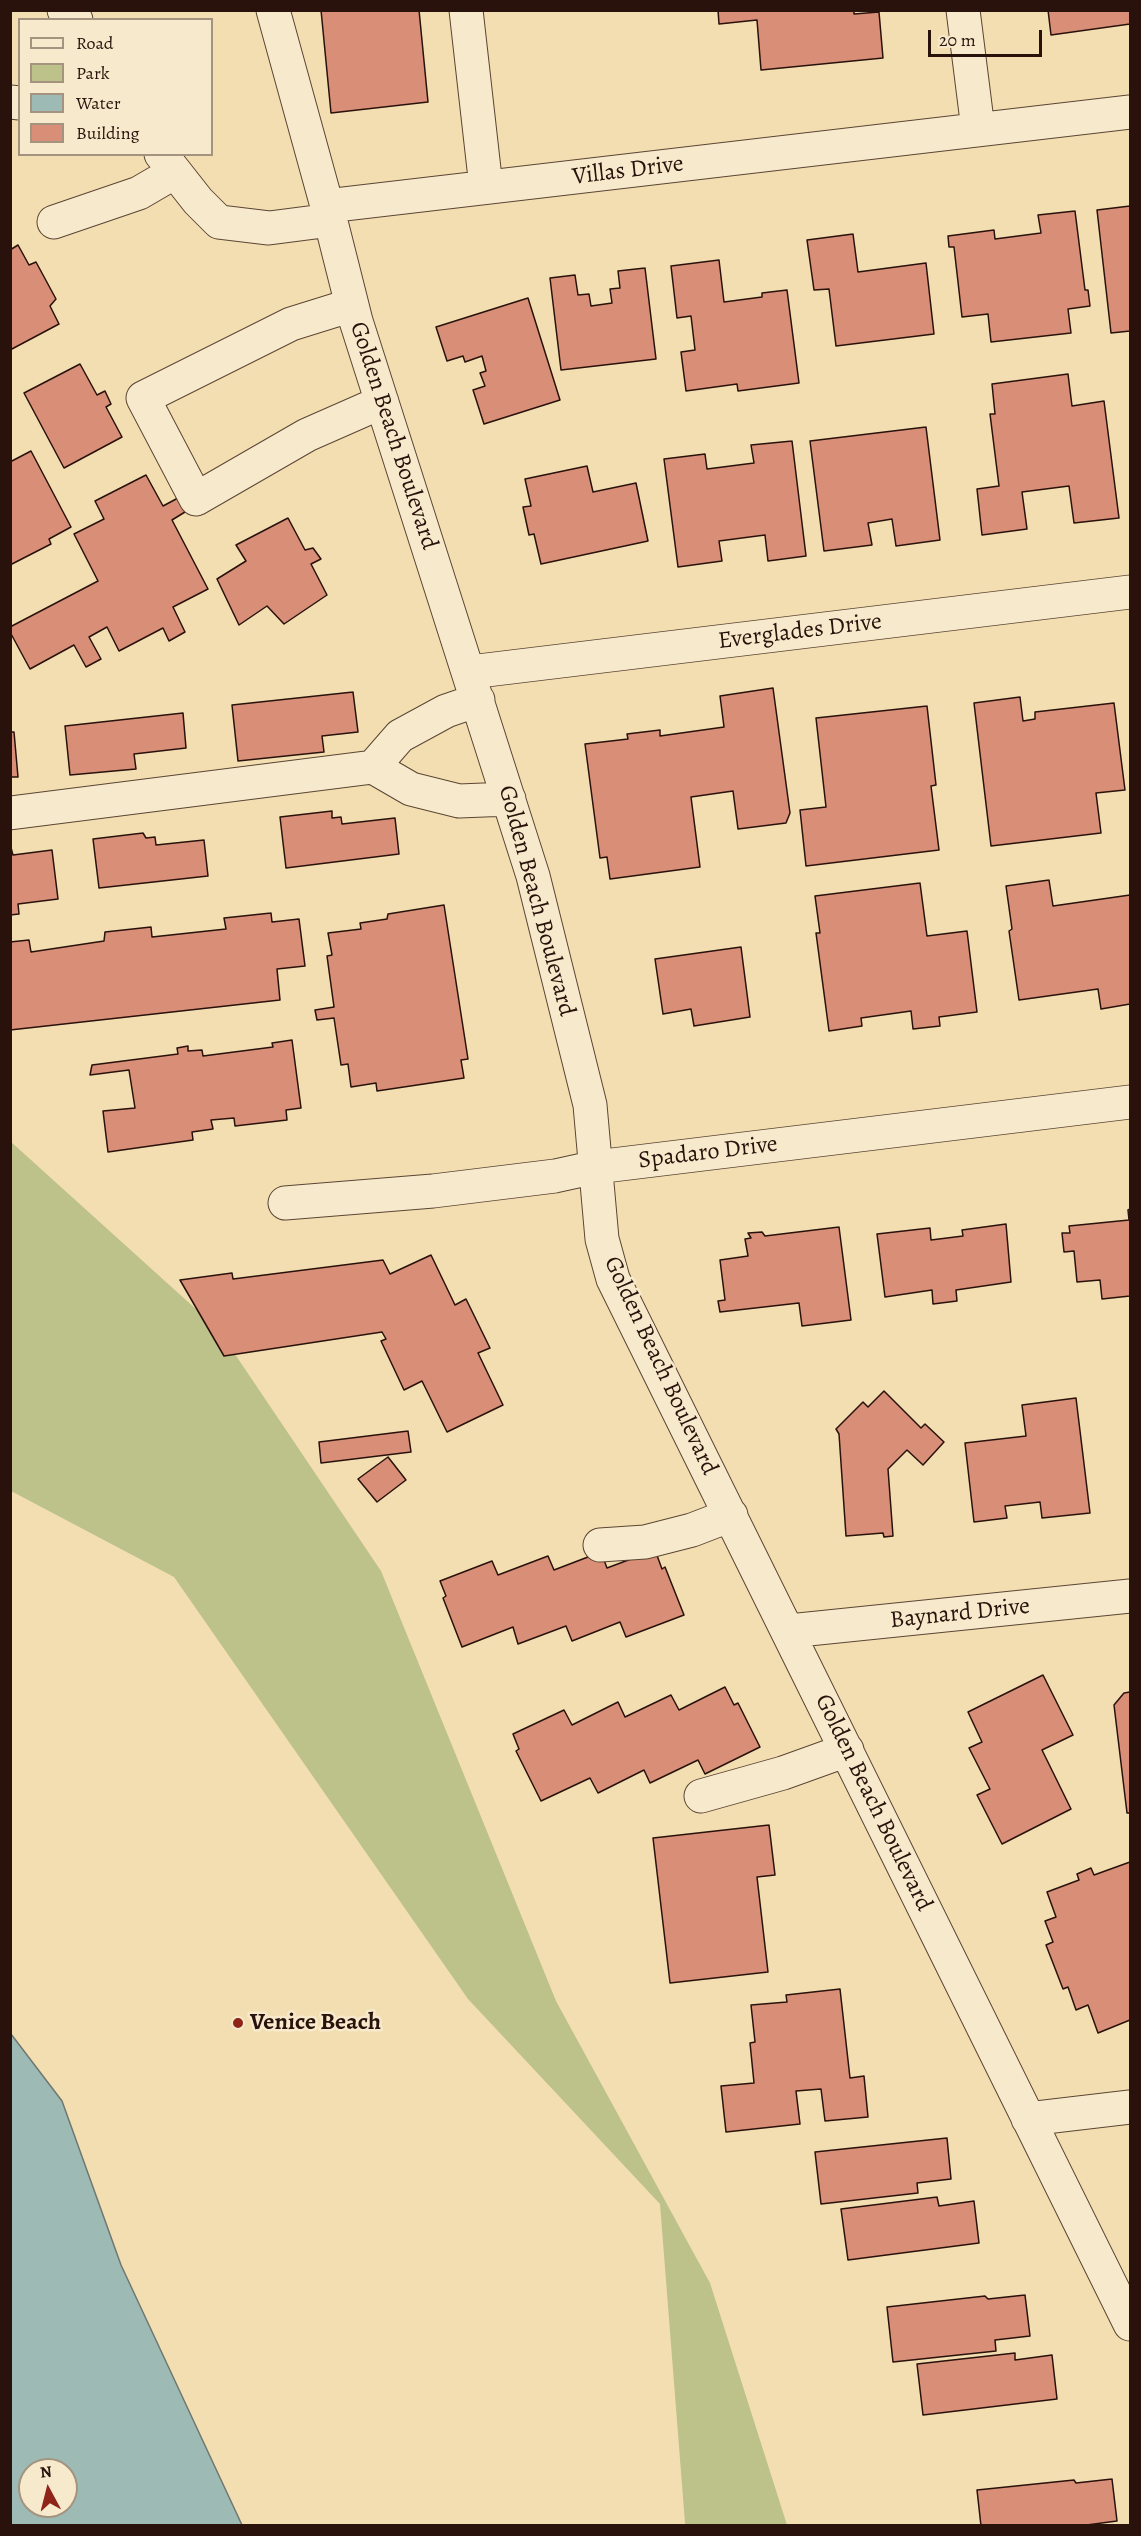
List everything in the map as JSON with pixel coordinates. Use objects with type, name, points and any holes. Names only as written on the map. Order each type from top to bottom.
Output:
[{"type":"street","points":[[273,10],[329,213]]},
{"type":"street","points":[[466,10],[486,187]]},
{"type":"street","points":[[963,10],[978,129]]},
{"type":"street","name":"Villas Drive","points":[[168,163],[219,222],[268,228],[329,213],[486,187],[1131,112]]},
{"type":"street","points":[[54,222],[139,193],[168,163]]},
{"type":"street","name":"Golden Beach Boulevard","points":[[329,213],[352,305],[533,876],[590,1105],[602,1239],[614,1279],[1131,2324]]},
{"type":"street","points":[[352,305],[291,324],[144,398],[196,499],[307,435],[382,402]]},
{"type":"street","name":"Everglades Drive","points":[[373,767],[400,736],[446,711],[474,686],[1131,592]]},
{"type":"street","points":[[10,813],[373,767],[411,789],[459,801],[509,799]]},
{"type":"street","name":"Spadaro Drive","points":[[285,1203],[433,1191],[555,1176],[596,1167],[1131,1102]]},
{"type":"street","points":[[600,1545],[645,1542],[692,1530],[731,1515]]},
{"type":"street","name":"Baynard Drive","points":[[789,1631],[1131,1596]]},
{"type":"street","points":[[701,1796],[783,1773],[848,1750]]},
{"type":"street","points":[[1028,2119],[1131,2107]]},
{"type":"green space","points":[[10,1141],[218,1329],[381,1571],[556,2001],[710,2283],[787,2525],[686,2526],[660,2204],[468,1999],[174,1577],[11,1491]]},
{"type":"water","points":[[11,2034],[62,2101],[121,2265],[242,2525],[11,2525]]},
{"type":"building","points":[[321,10],[419,10],[428,102],[331,113]]},
{"type":"building","points":[[718,10],[854,10],[854,14],[879,12],[883,58],[761,70],[757,20],[719,24]]},
{"type":"building","points":[[1048,10],[1130,10],[1130,24],[1051,35]]},
{"type":"building","points":[[1130,206],[1130,331],[1111,333],[1097,210]]},
{"type":"building","points":[[1075,211],[1085,290],[1088,290],[1090,306],[1068,309],[1071,333],[991,342],[988,314],[962,317],[954,247],[949,247],[948,236],[994,230],[995,239],[1041,233],[1038,215]]},
{"type":"building","points":[[853,234],[858,272],[926,263],[934,334],[836,346],[829,289],[814,290],[807,240]]},
{"type":"building","points":[[18,245],[29,265],[36,262],[56,299],[50,306],[59,324],[10,350],[10,250]]},
{"type":"building","points":[[719,260],[724,302],[762,297],[762,293],[787,290],[799,383],[738,391],[737,384],[686,391],[681,352],[695,350],[691,316],[677,318],[671,266]]},
{"type":"building","points":[[645,268],[656,359],[561,370],[550,278],[575,275],[578,295],[589,294],[591,306],[612,303],[610,289],[620,288],[618,271]]},
{"type":"building","points":[[528,298],[560,400],[484,424],[473,390],[485,386],[480,373],[486,371],[482,356],[465,362],[463,356],[447,361],[436,327]]},
{"type":"building","points":[[80,364],[97,395],[105,391],[111,404],[106,407],[122,437],[64,468],[24,393]]},
{"type":"building","points":[[1068,374],[1072,406],[1104,401],[1119,518],[1074,523],[1069,486],[1022,492],[1027,529],[982,535],[977,489],[999,486],[990,414],[995,414],[992,384]]},
{"type":"building","points":[[926,427],[940,540],[896,546],[892,519],[868,523],[872,545],[824,551],[810,441]]},
{"type":"building","points":[[792,441],[806,556],[768,561],[765,535],[719,541],[722,561],[678,567],[664,459],[705,454],[707,469],[754,463],[751,445]]},
{"type":"building","points":[[31,451],[71,527],[49,539],[51,544],[10,565],[10,462]]},
{"type":"building","points":[[587,466],[593,492],[636,483],[648,541],[541,564],[534,534],[529,535],[523,507],[531,506],[525,479]]},
{"type":"building","points":[[146,475],[163,506],[178,498],[185,512],[172,520],[208,589],[173,607],[185,632],[169,641],[163,628],[119,651],[107,627],[89,637],[101,659],[86,667],[74,645],[30,669],[10,632],[10,627],[98,581],[74,534],[104,519],[95,501]]},
{"type":"building","points":[[288,518],[305,550],[313,548],[321,559],[311,564],[327,595],[284,624],[267,606],[239,625],[217,579],[246,561],[236,545]]},
{"type":"building","points":[[773,688],[790,813],[786,823],[738,829],[733,791],[691,797],[700,867],[610,879],[607,857],[600,858],[585,744],[628,739],[627,734],[660,730],[660,736],[724,727],[720,696]]},
{"type":"building","points":[[353,692],[358,732],[322,736],[324,752],[238,761],[232,705]]},
{"type":"building","points":[[1020,697],[1023,721],[1035,719],[1035,712],[1114,703],[1125,790],[1096,793],[1101,833],[991,846],[974,703]]},
{"type":"building","points":[[927,706],[936,785],[931,786],[939,850],[806,866],[800,810],[826,807],[816,718]]},
{"type":"building","points":[[183,713],[186,748],[134,754],[136,769],[70,775],[65,726]]},
{"type":"building","points":[[10,732],[14,732],[18,777],[10,777]]},
{"type":"building","points":[[332,811],[332,818],[341,817],[342,824],[395,818],[399,854],[286,868],[280,817]]},
{"type":"building","points":[[143,833],[146,838],[155,837],[156,845],[204,840],[208,876],[99,888],[93,839]]},
{"type":"building","points":[[10,844],[13,855],[52,850],[58,899],[18,904],[19,914],[10,915]]},
{"type":"building","points":[[1049,880],[1053,906],[1130,895],[1130,1004],[1101,1009],[1098,989],[1019,1000],[1009,931],[1012,929],[1006,886]]},
{"type":"building","points":[[920,883],[927,936],[967,931],[977,1012],[939,1017],[940,1026],[913,1029],[911,1011],[861,1018],[862,1026],[829,1031],[816,933],[820,933],[815,896]]},
{"type":"building","points":[[444,905],[468,1059],[461,1060],[464,1078],[377,1091],[376,1083],[351,1087],[348,1064],[341,1065],[334,1018],[317,1020],[315,1010],[334,1007],[327,956],[332,955],[328,933],[361,929],[360,923],[387,919],[388,914]]},
{"type":"building","points":[[271,913],[272,922],[299,919],[305,966],[277,969],[280,1000],[10,1030],[10,942],[29,940],[31,952],[104,941],[105,932],[151,927],[152,937],[226,929],[224,918]]},
{"type":"building","points":[[741,947],[750,1017],[694,1026],[691,1009],[663,1014],[655,959]]},
{"type":"building","points":[[292,1040],[301,1108],[286,1110],[287,1120],[235,1126],[234,1118],[211,1120],[213,1129],[192,1132],[193,1140],[108,1152],[103,1111],[135,1108],[129,1070],[90,1075],[92,1065],[178,1054],[177,1048],[188,1046],[188,1051],[202,1050],[203,1056],[273,1047],[272,1043]]},
{"type":"building","points":[[1130,1209],[1130,1296],[1102,1299],[1100,1280],[1077,1282],[1074,1251],[1064,1252],[1062,1233],[1070,1233],[1069,1226],[1129,1220],[1128,1210]]},
{"type":"building","points":[[1006,1224],[1011,1282],[956,1290],[957,1301],[933,1304],[932,1290],[885,1297],[877,1234],[930,1228],[931,1240],[963,1236],[962,1230]]},
{"type":"building","points":[[839,1227],[851,1320],[802,1326],[799,1303],[720,1312],[718,1301],[725,1300],[720,1260],[748,1256],[745,1239],[751,1238],[748,1233],[762,1232],[765,1236]]},
{"type":"building","points":[[431,1255],[455,1305],[466,1299],[490,1348],[478,1353],[503,1405],[447,1432],[422,1381],[404,1390],[381,1341],[386,1339],[382,1332],[224,1356],[180,1280],[232,1273],[233,1279],[383,1260],[390,1274]]},
{"type":"building","points":[[884,1391],[921,1428],[925,1424],[944,1442],[923,1465],[907,1450],[888,1469],[893,1536],[884,1537],[883,1533],[846,1536],[839,1434],[836,1429],[863,1402],[868,1407]]},
{"type":"building","points":[[1076,1398],[1090,1513],[1042,1518],[1040,1502],[1005,1506],[1007,1518],[974,1522],[965,1443],[1026,1436],[1022,1405]]},
{"type":"building","points":[[408,1431],[411,1452],[321,1463],[319,1442]]},
{"type":"building","points":[[388,1457],[406,1480],[377,1502],[358,1479]]},
{"type":"building","points":[[655,1550],[662,1569],[665,1567],[684,1615],[626,1637],[620,1622],[572,1641],[566,1626],[518,1644],[513,1627],[462,1647],[443,1598],[446,1596],[440,1581],[492,1561],[498,1575],[548,1556],[554,1570],[601,1552],[607,1568]]},
{"type":"building","points":[[1043,1675],[1073,1735],[1042,1750],[1071,1809],[1002,1844],[977,1795],[990,1789],[969,1748],[982,1742],[968,1712]]},
{"type":"building","points":[[725,1687],[734,1705],[738,1703],[760,1747],[705,1774],[698,1760],[650,1783],[644,1770],[598,1793],[590,1778],[541,1801],[516,1751],[519,1749],[513,1734],[564,1710],[572,1725],[618,1702],[625,1717],[671,1695],[679,1710]]},
{"type":"building","points":[[1130,1692],[1130,1813],[1127,1813],[1114,1705],[1124,1693]]},
{"type":"building","points":[[769,1825],[775,1875],[757,1877],[768,1972],[670,1983],[653,1838]]},
{"type":"building","points":[[1130,1862],[1130,2020],[1098,2033],[1088,2005],[1076,2010],[1068,1987],[1063,1989],[1046,1945],[1053,1942],[1045,1921],[1056,1917],[1047,1892],[1079,1880],[1077,1874],[1091,1868],[1094,1875]]},
{"type":"building","points":[[840,1989],[850,2078],[864,2076],[868,2117],[825,2121],[821,2089],[796,2091],[800,2124],[726,2132],[721,2086],[754,2083],[750,2043],[755,2042],[751,2005],[787,2002],[786,1995]]},
{"type":"building","points":[[947,2138],[951,2179],[917,2183],[918,2193],[821,2204],[815,2152]]},
{"type":"building","points":[[937,2197],[939,2206],[974,2201],[979,2243],[848,2260],[841,2209]]},
{"type":"building","points":[[1025,2295],[1030,2336],[995,2340],[996,2351],[893,2362],[887,2307],[985,2296],[988,2299]]},
{"type":"building","points":[[1015,2353],[1015,2360],[1052,2355],[1057,2399],[923,2415],[917,2364]]},
{"type":"building","points":[[1112,2479],[1117,2521],[1079,2526],[981,2526],[977,2490],[1074,2480],[1076,2483]]},
{"type":"place","name":"Venice Beach","points":[[238,2023]]}]
